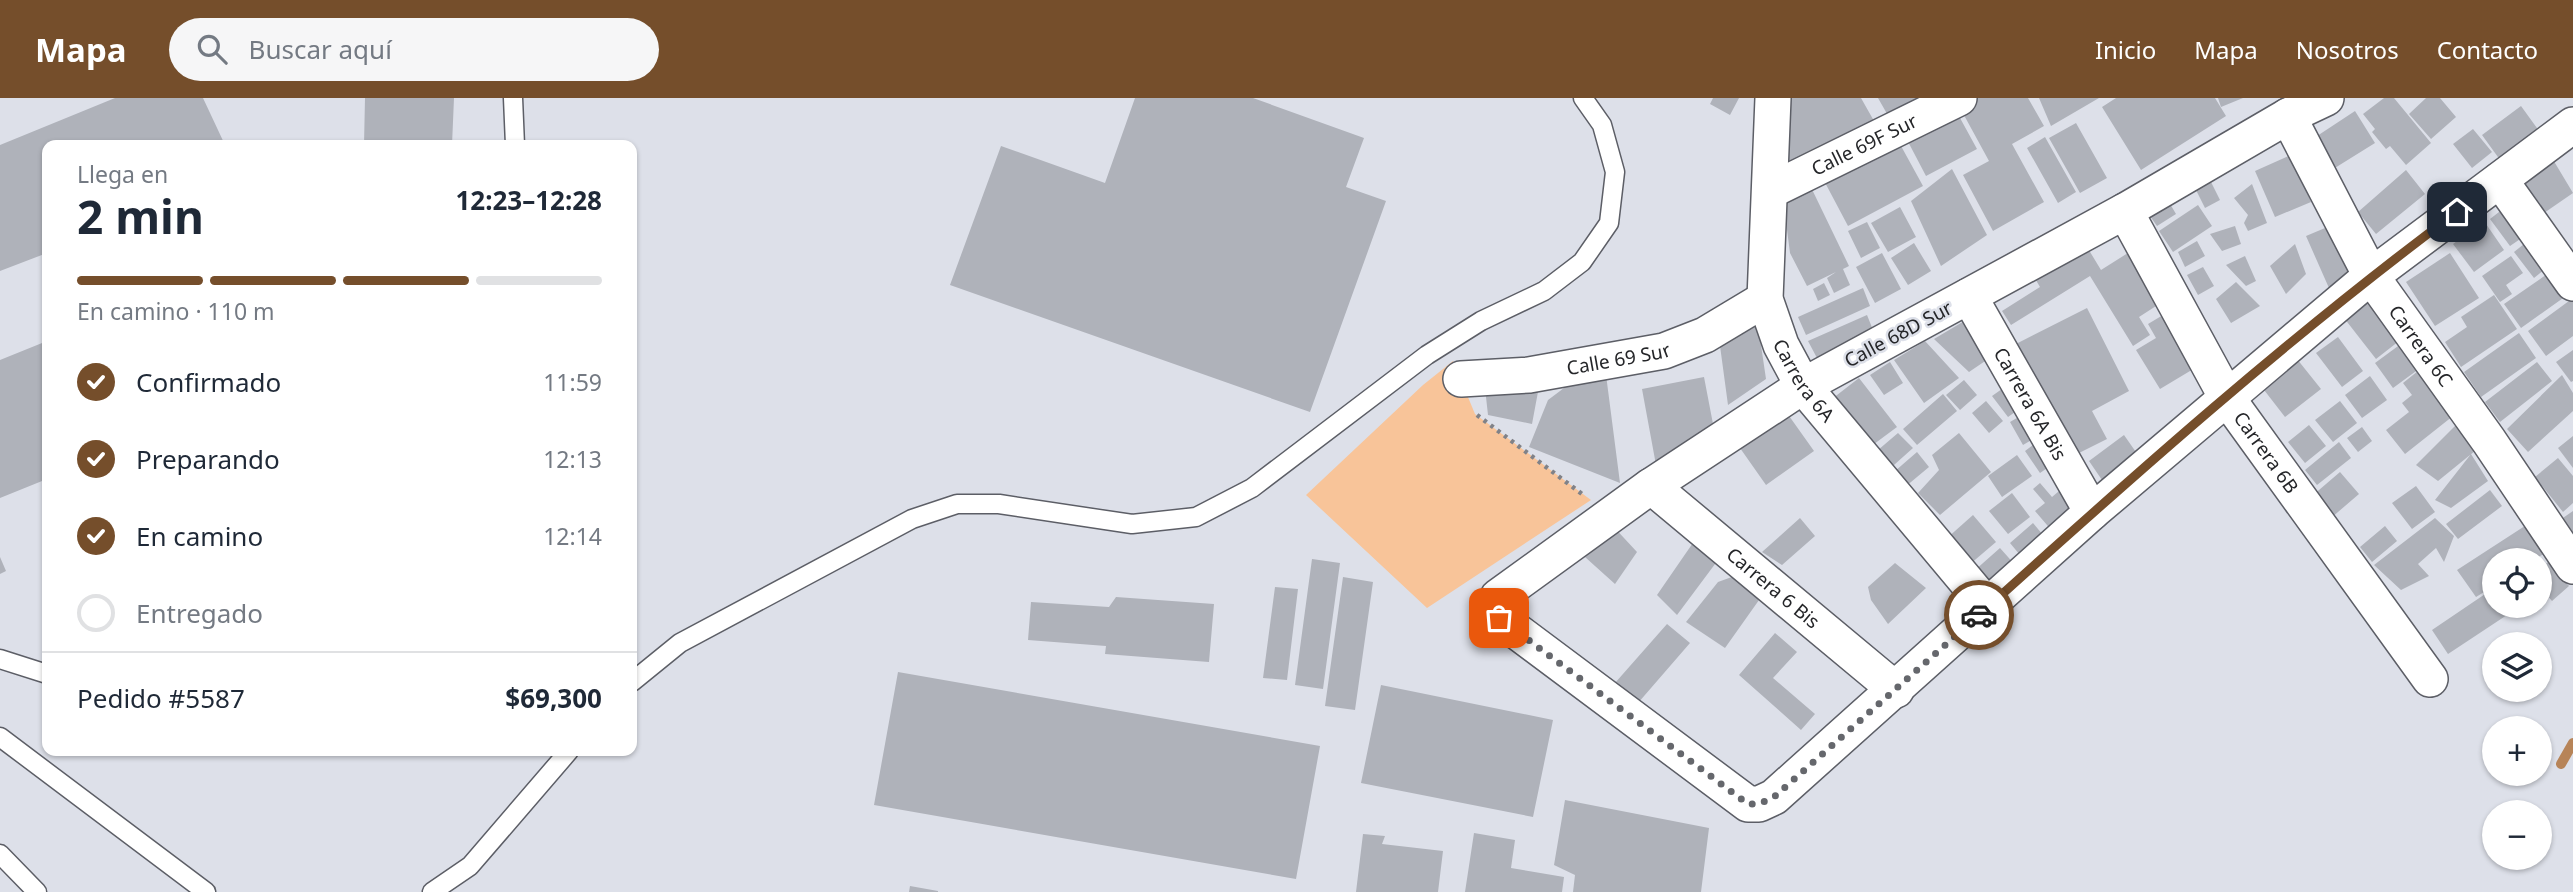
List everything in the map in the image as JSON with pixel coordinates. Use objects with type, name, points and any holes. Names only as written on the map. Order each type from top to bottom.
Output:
[{"type":"street","name":"Carrera 6A","points":[[1773,98],[1765,299],[1781,345],[1802,386],[1988,607]]},
{"type":"street","name":"Calle 69F Sur","points":[[1770,191],[1959,98]]},
{"type":"street","name":"Calle 68D Sur","points":[[1896,690],[1774,797],[1759,804],[1748,804],[1499,618],[1494,605],[1498,597],[1610,515],[1802,386],[2125,211],[2287,116],[2326,98]]},
{"type":"street","name":"Carrera 6C","points":[[2287,116],[2371,276],[2489,441],[2573,566]]},
{"type":"street","points":[[1896,690],[2092,512],[2371,276],[2573,125]]},
{"type":"street","points":[[2500,180],[2573,283]]},
{"type":"street","name":"Carrera 6B","points":[[2125,211],[2227,398],[2430,679]]},
{"type":"street","name":"Carrera 6A Bis","points":[[1969,296],[2092,512]]},
{"type":"street","name":"Calle 69 Sur","points":[[1461,379],[1530,375],[1664,351],[1705,335],[1765,299]]},
{"type":"street","name":"Carrera 6 Bis","points":[[1651,486],[1896,690]]},
{"type":"lane","points":[[513,98],[515,140]]},
{"type":"lane","points":[[637,678],[680,643],[912,519],[957,504],[999,504],[1132,524],[1196,516],[1252,488],[1427,355],[1481,321],[1544,291],[1582,262],[1609,223],[1615,172],[1602,125],[1583,98]]},
{"type":"lane","points":[[0,659],[42,672]]},
{"type":"lane","points":[[0,737],[206,892]]},
{"type":"lane","points":[[432,892],[470,866],[565,756]]},
{"type":"lane","points":[[0,854],[37,892]]},
{"type":"path","points":[[1461,379],[1476,413],[1610,515]]},
{"type":"shaded area","points":[[1453,361],[1475,414],[1591,500],[1427,608],[1306,495],[1423,385]]},
{"type":"building","points":[[115,98],[203,98],[223,140],[42,140],[42,255],[0,271],[0,145]]},
{"type":"building","points":[[365,98],[454,98],[452,140],[364,140]]},
{"type":"building","points":[[1135,98],[1253,98],[1364,138],[1346,187],[1386,201],[1310,412],[950,285],[1001,146],[1105,183]]},
{"type":"building","points":[[1713,98],[1739,98],[1730,115],[1710,104]]},
{"type":"building","points":[[1790,98],[1861,98],[1874,121],[1787,172]]},
{"type":"building","points":[[1878,98],[1927,98],[1890,119]]},
{"type":"building","points":[[1974,98],[2028,98],[2044,126],[2012,144],[2044,202],[1993,231],[1963,175],[1989,161],[1959,106]]},
{"type":"building","points":[[2039,98],[2099,98],[2051,126]]},
{"type":"building","points":[[2116,98],[2215,98],[2226,116],[2141,170],[2102,107]]},
{"type":"building","points":[[2218,98],[2243,98],[2221,107]]},
{"type":"building","points":[[2384,98],[2394,98],[2431,143],[2406,165],[2390,146],[2386,149],[2372,132],[2375,129],[2363,114]]},
{"type":"building","points":[[2426,98],[2440,98],[2456,117],[2431,139],[2409,114]]},
{"type":"building","points":[[2521,106],[2542,135],[2503,164],[2482,135]]},
{"type":"building","points":[[1954,107],[1977,149],[1926,176],[1904,134]]},
{"type":"building","points":[[2355,111],[2375,143],[2330,171],[2311,140]]},
{"type":"building","points":[[2076,123],[2107,178],[2080,193],[2049,138]]},
{"type":"building","points":[[2473,129],[2492,152],[2472,168],[2453,144]]},
{"type":"building","points":[[1895,135],[1923,186],[1848,226],[1821,175]]},
{"type":"building","points":[[2045,137],[2076,192],[2058,203],[2027,148]]},
{"type":"building","points":[[2291,155],[2311,202],[2275,217],[2255,171]]},
{"type":"building","points":[[2552,158],[2573,193],[2544,213],[2521,181]]},
{"type":"building","points":[[1952,169],[1987,235],[1941,266],[1911,201]]},
{"type":"building","points":[[2406,170],[2425,194],[2376,234],[2358,212]]},
{"type":"building","points":[[1807,179],[1849,266],[1843,269],[1850,285],[1834,293],[1827,278],[1836,272],[1807,286],[1790,253],[1782,191]]},
{"type":"building","points":[[2211,182],[2220,200],[2205,208],[2196,190]]},
{"type":"building","points":[[2252,184],[2267,223],[2248,231],[2244,223],[2248,215],[2234,198]]},
{"type":"building","points":[[2166,197],[2176,214],[2157,226],[2145,209]]},
{"type":"building","points":[[2198,205],[2212,226],[2173,252],[2159,231]]},
{"type":"building","points":[[2508,205],[2529,233],[2510,246],[2490,219]]},
{"type":"building","points":[[1900,207],[1916,237],[1888,252],[1871,223]]},
{"type":"building","points":[[2484,221],[2504,250],[2474,272],[2453,244]]},
{"type":"building","points":[[1867,222],[1880,248],[1861,258],[1848,231]]},
{"type":"building","points":[[2337,223],[2359,275],[2329,288],[2306,236]]},
{"type":"building","points":[[2235,226],[2241,244],[2222,251],[2210,234]]},
{"type":"building","points":[[2534,236],[2554,262],[2534,278],[2514,252]]},
{"type":"building","points":[[2081,237],[2101,270],[2139,246],[2170,297],[2139,317],[2150,335],[2133,346],[2090,276],[2011,325],[2002,311],[2040,287],[2030,270]]},
{"type":"building","points":[[2197,241],[2205,256],[2185,267],[2178,252]]},
{"type":"building","points":[[1914,243],[1931,271],[1908,285],[1891,258]]},
{"type":"building","points":[[2295,244],[2306,274],[2286,294],[2270,266]]},
{"type":"building","points":[[1882,253],[1901,289],[1875,303],[1856,267]]},
{"type":"building","points":[[2450,253],[2479,298],[2435,326],[2406,282]]},
{"type":"building","points":[[2245,256],[2256,281],[2246,286],[2226,265]]},
{"type":"building","points":[[2511,256],[2523,273],[2506,285],[2512,294],[2500,302],[2482,276]]},
{"type":"building","points":[[2203,267],[2214,286],[2198,295],[2187,275]]},
{"type":"building","points":[[2556,268],[2573,291],[2521,328],[2504,304]]},
{"type":"building","points":[[2236,282],[2260,306],[2231,323],[2216,299]]},
{"type":"building","points":[[1824,283],[1830,295],[1818,301],[1813,289]]},
{"type":"building","points":[[2369,284],[2408,334],[2376,359],[2337,309]]},
{"type":"building","points":[[1863,288],[1870,306],[1806,335],[1798,317]]},
{"type":"building","points":[[2494,295],[2517,329],[2461,367],[2445,342],[2467,327],[2461,317]]},
{"type":"building","points":[[2573,298],[2573,336],[2546,356],[2528,331]]},
{"type":"building","points":[[2087,308],[2129,391],[2092,411],[2107,439],[2069,458],[2012,346]]},
{"type":"building","points":[[2173,309],[2205,362],[2160,389],[2136,350],[2156,338],[2148,324]]},
{"type":"building","points":[[1867,315],[1873,330],[1817,358],[1808,341]]},
{"type":"building","points":[[1971,317],[1994,355],[1969,372],[1934,339]]},
{"type":"building","points":[[1758,325],[1766,379],[1728,405],[1718,331]]},
{"type":"building","points":[[2519,333],[2536,358],[2481,397],[2464,372]]},
{"type":"building","points":[[2338,337],[2363,371],[2342,387],[2316,353]]},
{"type":"building","points":[[2409,338],[2427,363],[2393,388],[2375,363]]},
{"type":"building","points":[[1925,341],[1959,378],[1924,403],[1894,360]]},
{"type":"building","points":[[42,343],[42,481],[0,498],[0,360]]},
{"type":"building","points":[[2289,349],[2321,389],[2285,417],[2254,377]]},
{"type":"building","points":[[2573,350],[2573,381],[2571,382],[2556,362]]},
{"type":"building","points":[[1890,362],[1903,383],[1884,395],[1870,375]]},
{"type":"building","points":[[2537,362],[2552,381],[2500,422],[2485,402]]},
{"type":"building","points":[[1605,367],[1620,483],[1529,447],[1548,400],[1572,382]]},
{"type":"building","points":[[2423,367],[2453,416],[2405,454],[2386,430],[2409,412],[2402,403],[2412,395],[2403,383]]},
{"type":"building","points":[[2562,375],[2573,393],[2573,411],[2528,452],[2507,429]]},
{"type":"building","points":[[2370,376],[2387,400],[2362,418],[2345,395]]},
{"type":"building","points":[[1704,377],[1713,424],[1656,465],[1642,389]]},
{"type":"building","points":[[1859,378],[1897,427],[1866,450],[1828,402]]},
{"type":"building","points":[[1964,380],[1977,395],[1960,410],[1946,395]]},
{"type":"building","points":[[1540,381],[1532,424],[1488,415],[1485,388]]},
{"type":"building","points":[[2009,384],[2025,405],[2008,417],[1992,396]]},
{"type":"building","points":[[1943,394],[1957,411],[1917,445],[1903,429]]},
{"type":"building","points":[[1986,401],[2003,421],[1989,433],[1972,413]]},
{"type":"building","points":[[2340,401],[2357,423],[2333,442],[2315,420]]},
{"type":"building","points":[[2027,412],[2040,435],[2023,445],[2010,422]]},
{"type":"building","points":[[1787,413],[1814,451],[1766,485],[1740,448]]},
{"type":"building","points":[[2458,423],[2486,442],[2438,481],[2416,465]]},
{"type":"building","points":[[2309,425],[2326,446],[2305,463],[2288,442]]},
{"type":"building","points":[[2362,427],[2372,441],[2358,452],[2347,438]]},
{"type":"building","points":[[1898,433],[1913,448],[1885,473],[1871,456]]},
{"type":"building","points":[[1959,433],[1991,472],[1940,515],[1918,493],[1939,470],[1932,455]]},
{"type":"building","points":[[2124,435],[2138,455],[2102,480],[2089,461]]},
{"type":"building","points":[[2573,436],[2573,468],[2558,448]]},
{"type":"building","points":[[2041,439],[2056,462],[2040,473],[2025,451]]},
{"type":"building","points":[[2339,442],[2351,458],[2317,485],[2305,470]]},
{"type":"building","points":[[1917,452],[1929,467],[1899,492],[1887,478]]},
{"type":"building","points":[[2471,454],[2488,481],[2451,508],[2435,500]]},
{"type":"building","points":[[2017,455],[2032,476],[2002,497],[1988,476]]},
{"type":"building","points":[[2558,458],[2573,476],[2573,503],[2563,512],[2535,477]]},
{"type":"building","points":[[2340,472],[2359,494],[2331,518],[2312,496]]},
{"type":"building","points":[[2040,483],[2052,497],[2065,486],[2083,508],[2053,532],[2035,511],[2045,503],[2033,489]]},
{"type":"building","points":[[2416,486],[2435,512],[2412,529],[2392,503]]},
{"type":"building","points":[[2490,490],[2502,506],[2458,539],[2446,524]]},
{"type":"building","points":[[2012,493],[2030,517],[2008,534],[1989,511]]},
{"type":"building","points":[[2573,511],[2573,545],[2557,522]]},
{"type":"building","points":[[1973,515],[1996,542],[1969,565],[1946,539]]},
{"type":"building","points":[[1800,518],[1815,536],[1782,565],[1762,552]]},
{"type":"building","points":[[2435,518],[2454,536],[2444,562],[2436,548],[2418,564],[2429,576],[2401,590],[2374,565]]},
{"type":"building","points":[[2531,522],[2546,548],[2491,548]]},
{"type":"building","points":[[2033,523],[2048,541],[2025,561],[2010,543]]},
{"type":"building","points":[[1611,524],[1637,552],[1615,584],[1585,557]]},
{"type":"building","points":[[2385,526],[2397,541],[2372,562],[2360,547]]},
{"type":"building","points":[[1697,537],[1721,556],[1677,615],[1657,595]]},
{"type":"building","points":[[2000,548],[2016,566],[1989,589],[1974,571]]},
{"type":"building","points":[[2482,554],[2482,593],[2476,597],[2457,570]]},
{"type":"building","points":[[0,557],[6,571],[0,574]]},
{"type":"building","points":[[1312,559],[1340,563],[1323,689],[1295,685]]},
{"type":"building","points":[[1895,563],[1926,588],[1888,624],[1871,600],[1868,587]]},
{"type":"building","points":[[2552,567],[2569,586],[2552,601]]},
{"type":"building","points":[[1740,574],[1764,593],[1725,648],[1686,622],[1718,582]]},
{"type":"building","points":[[1343,577],[1373,582],[1355,710],[1325,706]]},
{"type":"building","points":[[1275,587],[1298,589],[1287,680],[1263,678]]},
{"type":"building","points":[[2482,596],[2482,618],[2502,618],[2448,654],[2432,630]]},
{"type":"building","points":[[1116,597],[1214,604],[1209,662],[1105,654],[1106,646],[1028,640],[1031,602],[1109,607]]},
{"type":"building","points":[[1667,624],[1690,643],[1638,703],[1615,683]]},
{"type":"building","points":[[1775,633],[1797,652],[1773,678],[1815,714],[1801,730],[1739,675]]},
{"type":"building","points":[[898,672],[1320,746],[1296,879],[874,805]]},
{"type":"building","points":[[1381,685],[1553,720],[1533,817],[1361,783]]},
{"type":"building","points":[[1565,800],[1709,828],[1701,892],[1573,892],[1575,875],[1554,865]]},
{"type":"building","points":[[1474,833],[1515,840],[1511,868],[1564,877],[1562,892],[1465,892]]},
{"type":"building","points":[[1363,834],[1385,836],[1382,844],[1443,851],[1438,892],[1356,892]]},
{"type":"building","points":[[910,886],[938,891],[938,892],[909,892]]},
{"type":"waterway","points":[[2561,764],[2573,743]]},
{"type":"way so far","points":[[1499,618],[1748,804],[1759,804],[1774,797],[1979,615]]},
{"type":"route","points":[[1979,615],[2092,512],[2371,276],[2457,212]]}]
